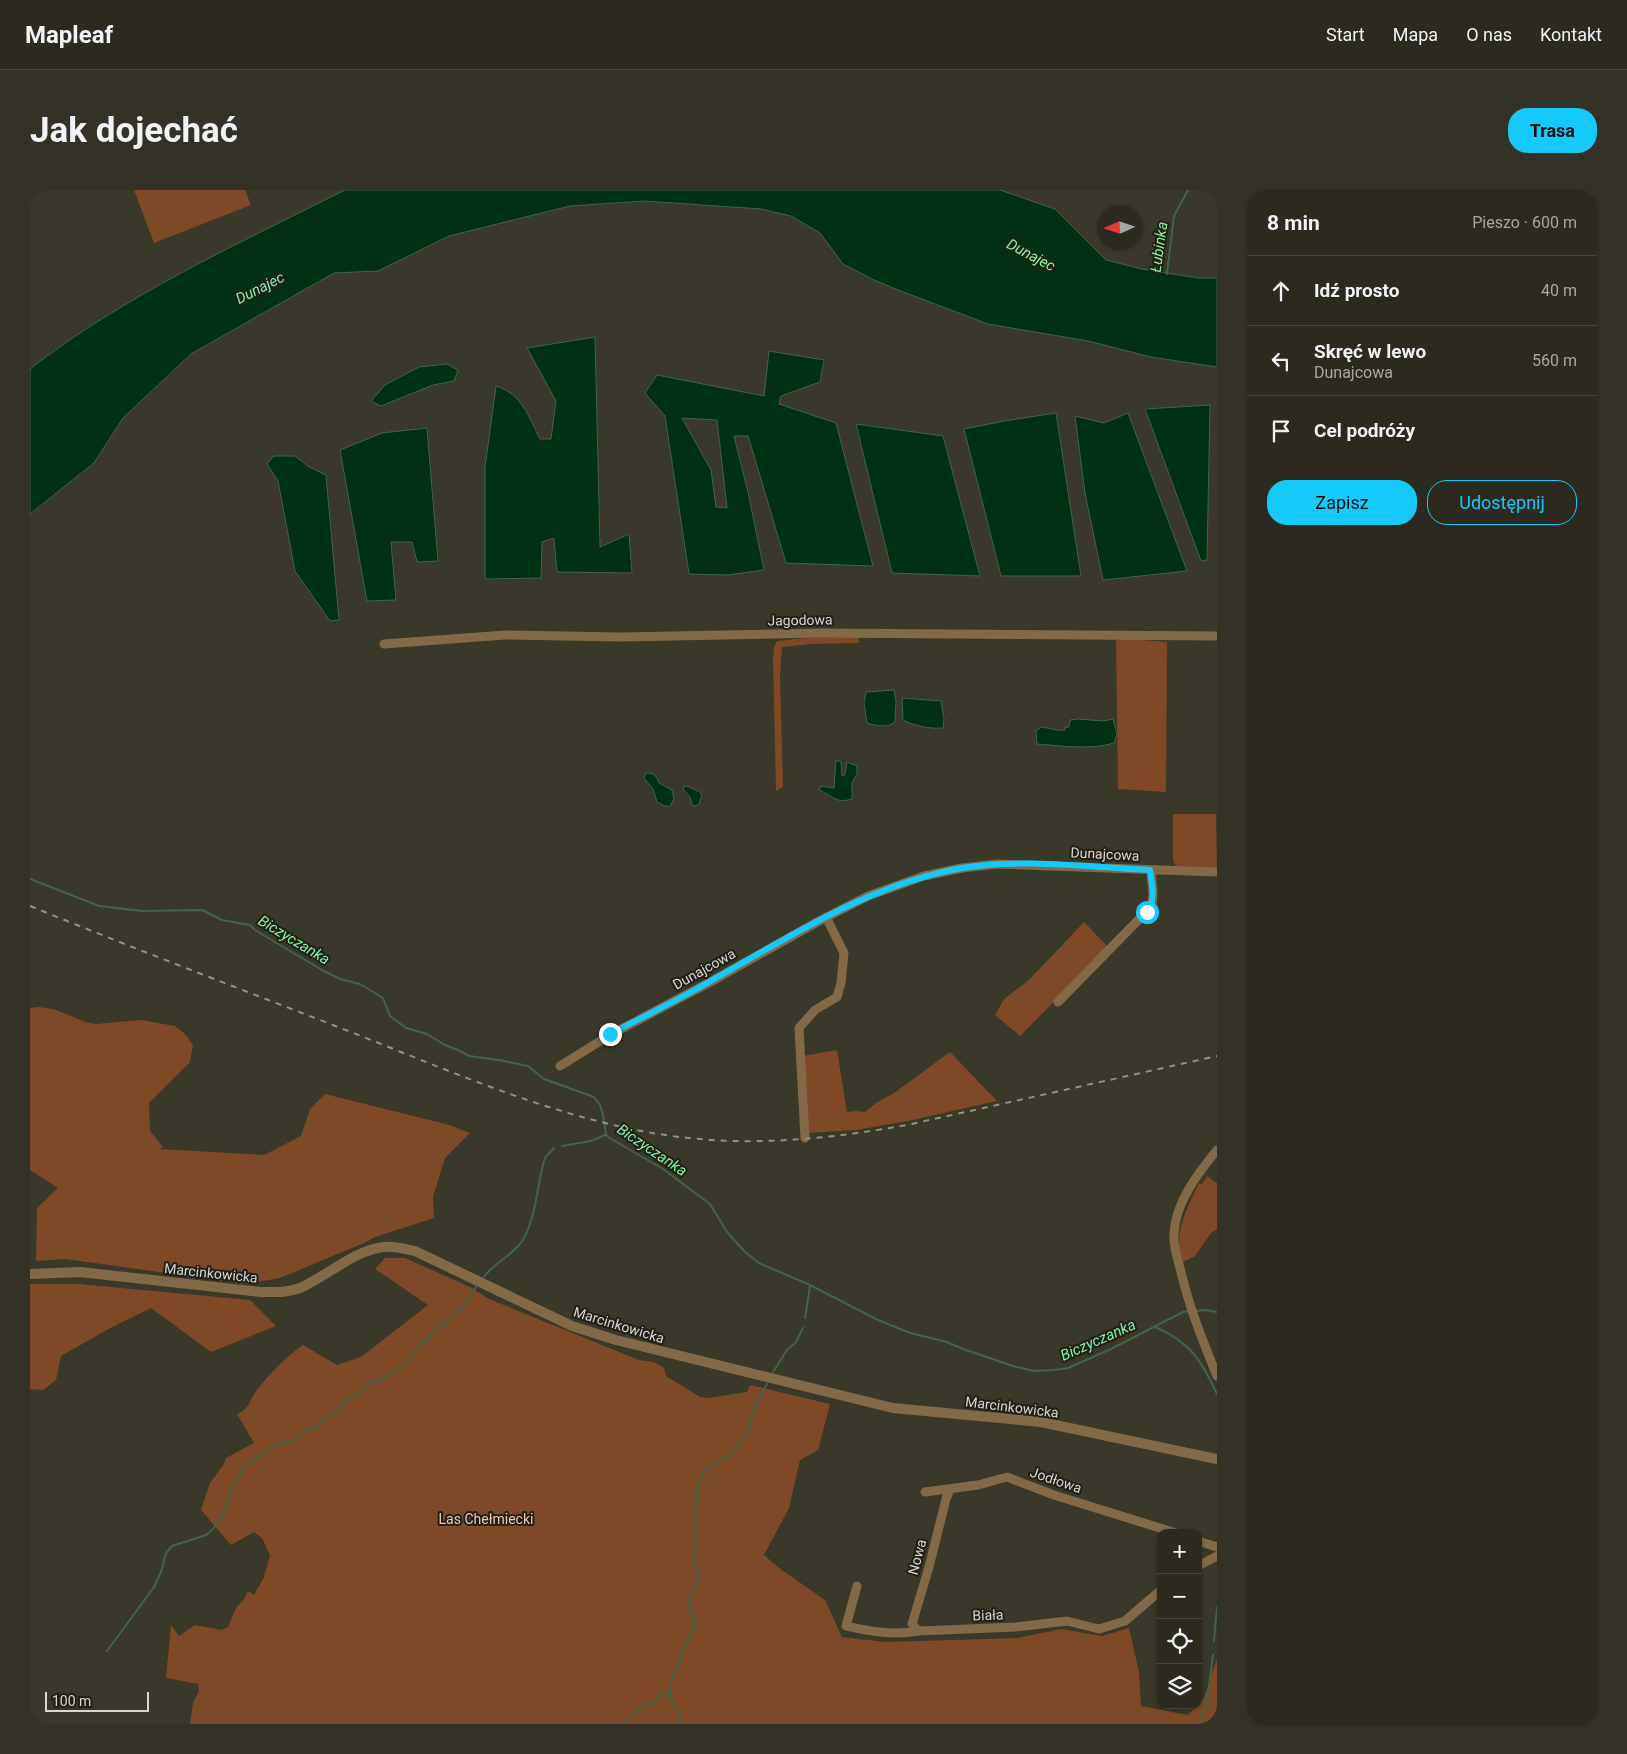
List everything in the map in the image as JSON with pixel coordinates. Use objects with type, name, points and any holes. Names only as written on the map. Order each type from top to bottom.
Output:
[{"type":"street","name":"Jagodowa","points":[[384,644],[505,635],[620,638],[822,633],[1217,636]]},
{"type":"street","name":"Dunajcowa","points":[[560,1066],[610,1034],[826,917],[868,896],[924,876],[962,868],[997,864],[1217,872]]},
{"type":"street","points":[[1058,1002],[1152,906],[1153,893],[1150,870]]},
{"type":"street","points":[[805,1138],[799,1028],[815,1010],[837,997],[841,983],[844,953],[826,917]]},
{"type":"street","points":[[1217,1150],[1198,1173],[1186,1196],[1178,1215],[1174,1234],[1175,1249],[1187,1301],[1217,1376]]},
{"type":"street","name":"Marcinkowicka","points":[[31,1273],[80,1272],[242,1290],[283,1292],[299,1288],[367,1251],[382,1247],[398,1247],[415,1251],[572,1326],[616,1340],[893,1408],[1041,1422],[1217,1459]]},
{"type":"street","name":"Jodłowa","points":[[925,1492],[978,1486],[1007,1477],[1054,1495],[1163,1529]]},
{"type":"street","name":"Nowa","points":[[918,1631],[912,1624],[950,1489]]},
{"type":"street","points":[[1202,1541],[1217,1547]]},
{"type":"street","points":[[1202,1564],[1217,1556]]},
{"type":"street","name":"Biała","points":[[856,1586],[846,1626],[884,1633],[904,1634],[918,1631],[1016,1627],[1066,1620],[1099,1628],[1125,1621],[1157,1593]]},
{"type":"green space","points":[[134,190],[245,190],[251,205],[154,243]]},
{"type":"green space","points":[[858,637],[859,643],[810,644],[782,647],[780,676],[783,787],[776,791],[773,659],[774,647],[777,641]]},
{"type":"green space","points":[[1116,638],[1167,642],[1166,792],[1118,789]]},
{"type":"green space","points":[[1173,814],[1216,814],[1217,870],[1180,868],[1175,865],[1173,860]]},
{"type":"green space","points":[[1084,922],[1108,947],[1020,1036],[995,1015],[1004,999],[1029,980]]},
{"type":"green space","points":[[30,1008],[54,1009],[85,1022],[96,1024],[141,1020],[175,1026],[185,1034],[193,1045],[190,1062],[149,1103],[150,1131],[163,1147],[159,1149],[264,1155],[301,1136],[310,1109],[325,1094],[446,1124],[470,1133],[445,1158],[433,1197],[434,1218],[375,1237],[280,1278],[245,1284],[65,1259],[39,1261],[36,1260],[37,1208],[58,1188],[30,1170]]},
{"type":"green space","points":[[837,1050],[847,1112],[865,1112],[950,1052],[997,1101],[908,1121],[856,1130],[808,1133],[803,1056]]},
{"type":"green space","points":[[1207,1176],[1217,1183],[1217,1229],[1211,1233],[1195,1256],[1183,1262],[1179,1242],[1182,1221],[1199,1183],[1202,1184]]},
{"type":"green space","name":"Las Chełmiecki","points":[[385,1258],[405,1258],[470,1287],[489,1299],[639,1360],[654,1362],[664,1368],[666,1376],[700,1397],[707,1398],[747,1392],[750,1385],[830,1404],[818,1450],[800,1460],[789,1508],[764,1555],[779,1568],[825,1600],[842,1637],[885,1642],[1017,1638],[1061,1629],[1102,1636],[1129,1628],[1139,1672],[1141,1706],[1188,1715],[1194,1709],[1202,1709],[1202,1700],[1217,1658],[1217,1724],[190,1724],[193,1703],[199,1691],[198,1684],[166,1678],[171,1625],[179,1636],[195,1625],[222,1630],[228,1627],[236,1608],[245,1598],[248,1591],[254,1595],[264,1577],[270,1555],[262,1538],[254,1532],[231,1545],[201,1510],[210,1483],[224,1464],[226,1458],[254,1443],[237,1414],[247,1407],[257,1390],[272,1372],[303,1345],[337,1365],[361,1357],[428,1305],[375,1269]]},
{"type":"green space","points":[[30,1284],[79,1284],[250,1300],[276,1326],[211,1352],[151,1308],[112,1327],[61,1356],[56,1380],[43,1390],[30,1389]]},
{"type":"water","name":"Dunajec","points":[[345,190],[1000,190],[1055,209],[1106,260],[1142,269],[1198,278],[1217,278],[1217,367],[1151,357],[1088,341],[988,324],[898,290],[843,264],[820,233],[791,216],[761,209],[644,201],[570,206],[449,236],[378,271],[334,273],[191,354],[123,418],[94,463],[30,514],[30,369],[66,342],[143,294],[223,251]]},
{"type":"water","points":[[595,337],[600,547],[629,534],[632,573],[557,572],[554,538],[542,542],[541,578],[485,579],[485,467],[496,386],[513,395],[524,407],[540,439],[551,439],[556,401],[527,348]]},
{"type":"water","points":[[769,351],[824,360],[820,382],[781,396],[779,404],[836,423],[873,566],[786,563],[748,436],[734,436],[764,570],[728,575],[689,574],[665,416],[645,393],[657,375],[764,396]],"holes":[[[682,418],[717,420],[727,508],[716,507],[711,470]]]},
{"type":"water","points":[[447,364],[458,370],[454,381],[433,385],[381,406],[371,401],[385,385],[419,367]]},
{"type":"water","points":[[1210,405],[1207,560],[1201,561],[1145,409]]},
{"type":"water","points":[[1056,413],[1081,576],[1001,576],[964,429]]},
{"type":"water","points":[[1128,413],[1187,571],[1103,580],[1085,493],[1075,416],[1104,423]]},
{"type":"water","points":[[856,424],[943,436],[980,576],[892,573]]},
{"type":"water","points":[[427,428],[438,561],[417,562],[412,542],[391,542],[396,600],[367,601],[340,450],[382,433]]},
{"type":"water","points":[[274,456],[295,456],[309,467],[326,475],[339,620],[330,621],[295,571],[278,481],[267,464]]},
{"type":"water","points":[[894,690],[896,701],[895,722],[882,726],[867,723],[864,703],[866,692]]},
{"type":"water","points":[[902,698],[941,701],[944,719],[943,728],[922,727],[903,720]]},
{"type":"water","points":[[1113,719],[1117,734],[1114,743],[1086,747],[1037,744],[1036,731],[1041,727],[1065,730],[1065,727],[1069,727],[1070,720],[1103,721]]},
{"type":"water","points":[[836,760],[841,762],[842,776],[845,775],[847,762],[857,766],[857,774],[852,783],[852,799],[842,801],[834,799],[819,790],[821,786],[834,788]]},
{"type":"water","points":[[646,773],[651,773],[657,778],[659,783],[672,790],[674,799],[670,806],[657,802],[653,789],[644,778]]},
{"type":"water","points":[[684,786],[700,792],[702,795],[699,804],[696,806],[692,805],[690,797],[683,789]]},
{"type":"waterway","name":"Łubinka","points":[[1167,274],[1174,216],[1188,190]]},
{"type":"waterway","name":"Biczyczanka","points":[[30,879],[99,906],[142,911],[202,910],[222,920],[250,925],[255,930],[322,970],[340,979],[360,984],[383,998],[390,1016],[406,1028],[427,1034],[469,1056],[528,1066],[544,1079],[594,1097],[600,1105],[608,1137],[663,1169],[710,1204],[727,1232],[745,1252],[759,1263],[810,1285],[878,1320],[910,1333],[947,1342],[1013,1366],[1034,1371],[1054,1370],[1068,1368],[1111,1349],[1183,1312],[1190,1311]]},
{"type":"waterway","points":[[562,1146],[591,1141],[605,1135]]},
{"type":"waterway","points":[[484,1277],[514,1250],[528,1230],[545,1158],[554,1148]]},
{"type":"waterway","points":[[805,1318],[810,1286]]},
{"type":"waterway","points":[[107,1651],[154,1587],[161,1572],[166,1553],[172,1546],[206,1535],[213,1529],[224,1512],[233,1486],[246,1465],[280,1443],[290,1442],[305,1431],[317,1427],[323,1419],[336,1411],[345,1401],[358,1395],[365,1385],[382,1379],[404,1365],[417,1348],[463,1307],[476,1287]]},
{"type":"waterway","name":"Biczyczanka","points":[[1195,1311],[1217,1312]]},
{"type":"waterway","points":[[1155,1327],[1177,1339],[1194,1354],[1217,1394]]},
{"type":"waterway","points":[[773,1372],[787,1350],[796,1342],[803,1328]]},
{"type":"waterway","points":[[681,1724],[680,1716],[672,1700],[670,1687],[682,1651],[694,1629],[694,1619],[689,1600],[699,1580],[694,1560],[696,1535],[694,1516],[699,1481],[705,1471],[711,1466],[731,1455],[747,1433],[756,1404],[767,1384]]},
{"type":"waterway","points":[[1214,1641],[1217,1607]]},
{"type":"waterway","points":[[1199,1724],[1207,1702],[1213,1655]]},
{"type":"waterway","points":[[622,1724],[642,1707],[653,1703],[664,1694],[669,1693]]},
{"type":"railway","points":[[30,906],[514,1095],[592,1120],[672,1136],[731,1141],[761,1141],[819,1138],[878,1130],[1217,1056]]},
{"type":"route","points":[[610,1034],[868,896],[924,876],[962,868],[997,864],[1150,870],[1153,893],[1152,906],[1147,912]]}]
